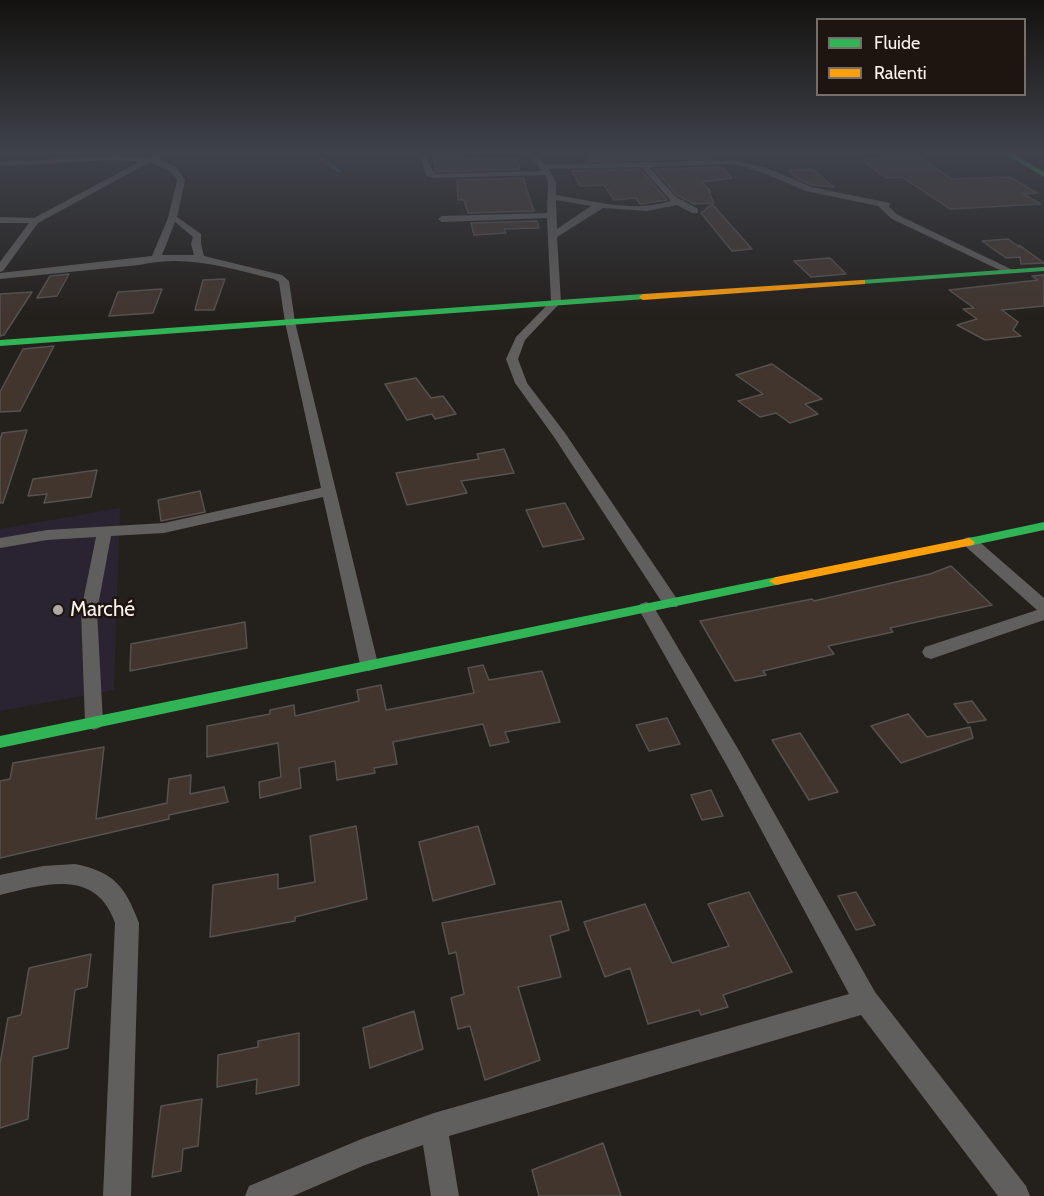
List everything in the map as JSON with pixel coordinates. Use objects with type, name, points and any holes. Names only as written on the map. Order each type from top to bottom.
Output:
[{"type":"street","points":[[0,268],[35,221],[60,208]]},
{"type":"street","points":[[157,258],[174,208]]},
{"type":"street","points":[[551,208],[556,302],[520,339],[512,360],[521,383],[560,436],[671,603]]},
{"type":"street","points":[[553,236],[595,208]]},
{"type":"street","points":[[619,208],[657,208]]},
{"type":"street","points":[[690,208],[695,210]]},
{"type":"street","points":[[884,208],[901,220],[1010,271]]},
{"type":"street","points":[[442,219],[551,215]]},
{"type":"street","points":[[172,218],[179,219],[187,229],[198,236],[196,244],[200,258]]},
{"type":"street","points":[[0,220],[35,221]]},
{"type":"street","points":[[0,276],[139,262],[157,258],[200,258],[281,279],[285,283],[290,322],[369,664]]},
{"type":"street","points":[[0,343],[1044,269]]},
{"type":"street","points":[[0,543],[47,535],[164,528],[329,491]]},
{"type":"street","points":[[0,742],[1044,526]]},
{"type":"street","points":[[94,722],[89,611],[99,568],[104,531]]},
{"type":"street","points":[[970,542],[1044,607]]},
{"type":"street","points":[[646,608],[734,760],[866,1001],[1016,1196]]},
{"type":"street","points":[[931,652],[1044,614]]},
{"type":"street","points":[[0,885],[32,877],[69,874],[89,878],[111,891],[120,903],[127,923],[117,1196]]},
{"type":"street","points":[[259,1196],[364,1152],[434,1127],[866,1001]]},
{"type":"street","points":[[434,1127],[445,1196]]},
{"type":"shaded area","name":"Marché","points":[[120,508],[114,690],[0,711],[0,529]]},
{"type":"building","points":[[466,208],[533,208],[534,211],[468,213]]},
{"type":"building","points":[[707,208],[715,208],[752,249],[732,251],[701,213]]},
{"type":"building","points":[[537,221],[539,228],[504,229],[506,233],[474,235],[471,223]]},
{"type":"building","points":[[1008,239],[1044,263],[1021,264],[1020,257],[1006,258],[982,241]]},
{"type":"building","points":[[830,258],[846,274],[811,277],[794,261]]},
{"type":"building","points":[[69,274],[57,296],[37,298],[50,276]]},
{"type":"building","points":[[1044,275],[1044,306],[1002,310],[1018,322],[1013,330],[1021,336],[985,340],[957,325],[977,319],[963,309],[974,308],[949,290],[1038,280],[1032,276]]},
{"type":"building","points":[[225,279],[214,310],[195,310],[203,280]]},
{"type":"building","points":[[162,289],[153,313],[109,316],[118,292]]},
{"type":"building","points":[[32,292],[4,335],[0,336],[0,294]]},
{"type":"building","points":[[54,346],[20,411],[0,412],[0,392],[23,349]]},
{"type":"building","points":[[772,364],[822,399],[805,404],[818,414],[790,423],[776,413],[760,417],[738,401],[763,394],[736,375]]},
{"type":"building","points":[[416,378],[431,398],[443,396],[456,414],[435,419],[432,414],[407,420],[385,384]]},
{"type":"building","points":[[27,430],[3,503],[0,503],[2,433]]},
{"type":"building","points":[[504,449],[514,473],[461,481],[467,493],[407,505],[396,473],[479,459],[477,454]]},
{"type":"building","points":[[97,470],[91,497],[44,503],[47,494],[28,496],[33,479]]},
{"type":"building","points":[[200,491],[205,512],[161,521],[158,500]]},
{"type":"building","points":[[565,503],[584,539],[543,547],[526,510]]},
{"type":"building","points":[[951,566],[992,605],[890,628],[893,632],[828,646],[834,654],[763,671],[766,675],[735,681],[700,621],[812,599],[814,601],[930,574]]},
{"type":"building","points":[[245,622],[247,648],[130,671],[131,644]]},
{"type":"building","points":[[483,665],[489,680],[542,671],[560,722],[505,732],[509,742],[490,746],[483,724],[393,742],[397,764],[374,768],[375,773],[337,780],[335,761],[299,768],[301,788],[260,798],[259,782],[281,777],[278,743],[207,757],[207,726],[270,714],[270,710],[294,705],[295,716],[359,701],[357,690],[381,685],[386,710],[474,693],[468,668]]},
{"type":"building","points":[[972,701],[986,720],[968,723],[954,704]]},
{"type":"building","points":[[908,714],[927,737],[970,727],[973,738],[901,763],[871,726]]},
{"type":"building","points":[[667,718],[680,744],[649,751],[636,725]]},
{"type":"building","points":[[800,733],[838,792],[809,800],[772,740]]},
{"type":"building","points":[[104,747],[96,819],[167,803],[169,779],[191,775],[190,794],[224,787],[228,802],[169,815],[169,819],[0,858],[0,781],[10,779],[13,763]]},
{"type":"building","points":[[711,790],[723,816],[702,820],[691,795]]},
{"type":"building","points":[[356,826],[367,899],[295,917],[295,921],[210,937],[213,885],[278,874],[278,889],[315,882],[310,836]]},
{"type":"building","points":[[478,826],[495,884],[433,901],[419,842]]},
{"type":"building","points":[[749,892],[792,972],[723,995],[728,1007],[701,1015],[699,1010],[648,1024],[630,968],[605,977],[584,922],[645,904],[672,963],[729,946],[708,904]]},
{"type":"building","points":[[856,892],[875,925],[856,930],[838,896]]},
{"type":"building","points":[[561,901],[569,930],[550,936],[561,977],[518,987],[540,1060],[485,1080],[470,1026],[458,1029],[451,998],[464,994],[456,952],[449,954],[442,923]]},
{"type":"building","points":[[91,954],[87,987],[75,990],[68,1048],[33,1057],[28,1119],[0,1128],[0,1064],[8,1018],[21,1015],[29,968]]},
{"type":"building","points":[[414,1011],[423,1049],[370,1068],[363,1028]]},
{"type":"building","points":[[299,1033],[299,1085],[256,1094],[257,1079],[217,1087],[218,1055],[258,1047],[258,1041]]},
{"type":"building","points":[[202,1099],[198,1146],[183,1149],[181,1171],[152,1177],[161,1106]]},
{"type":"building","points":[[603,1143],[621,1196],[539,1196],[532,1170]]},
{"type":"traffic: fast","points":[[862,282],[1044,269]]},
{"type":"traffic: fast","points":[[0,343],[643,297]]},
{"type":"traffic: fast","points":[[969,542],[1044,526]]},
{"type":"traffic: fast","points":[[0,742],[776,581]]},
{"type":"traffic: slow","points":[[643,297],[862,282]]},
{"type":"traffic: slow","points":[[776,581],[969,542]]},
{"type":"place","name":"Marché","points":[[58,610]]}]
